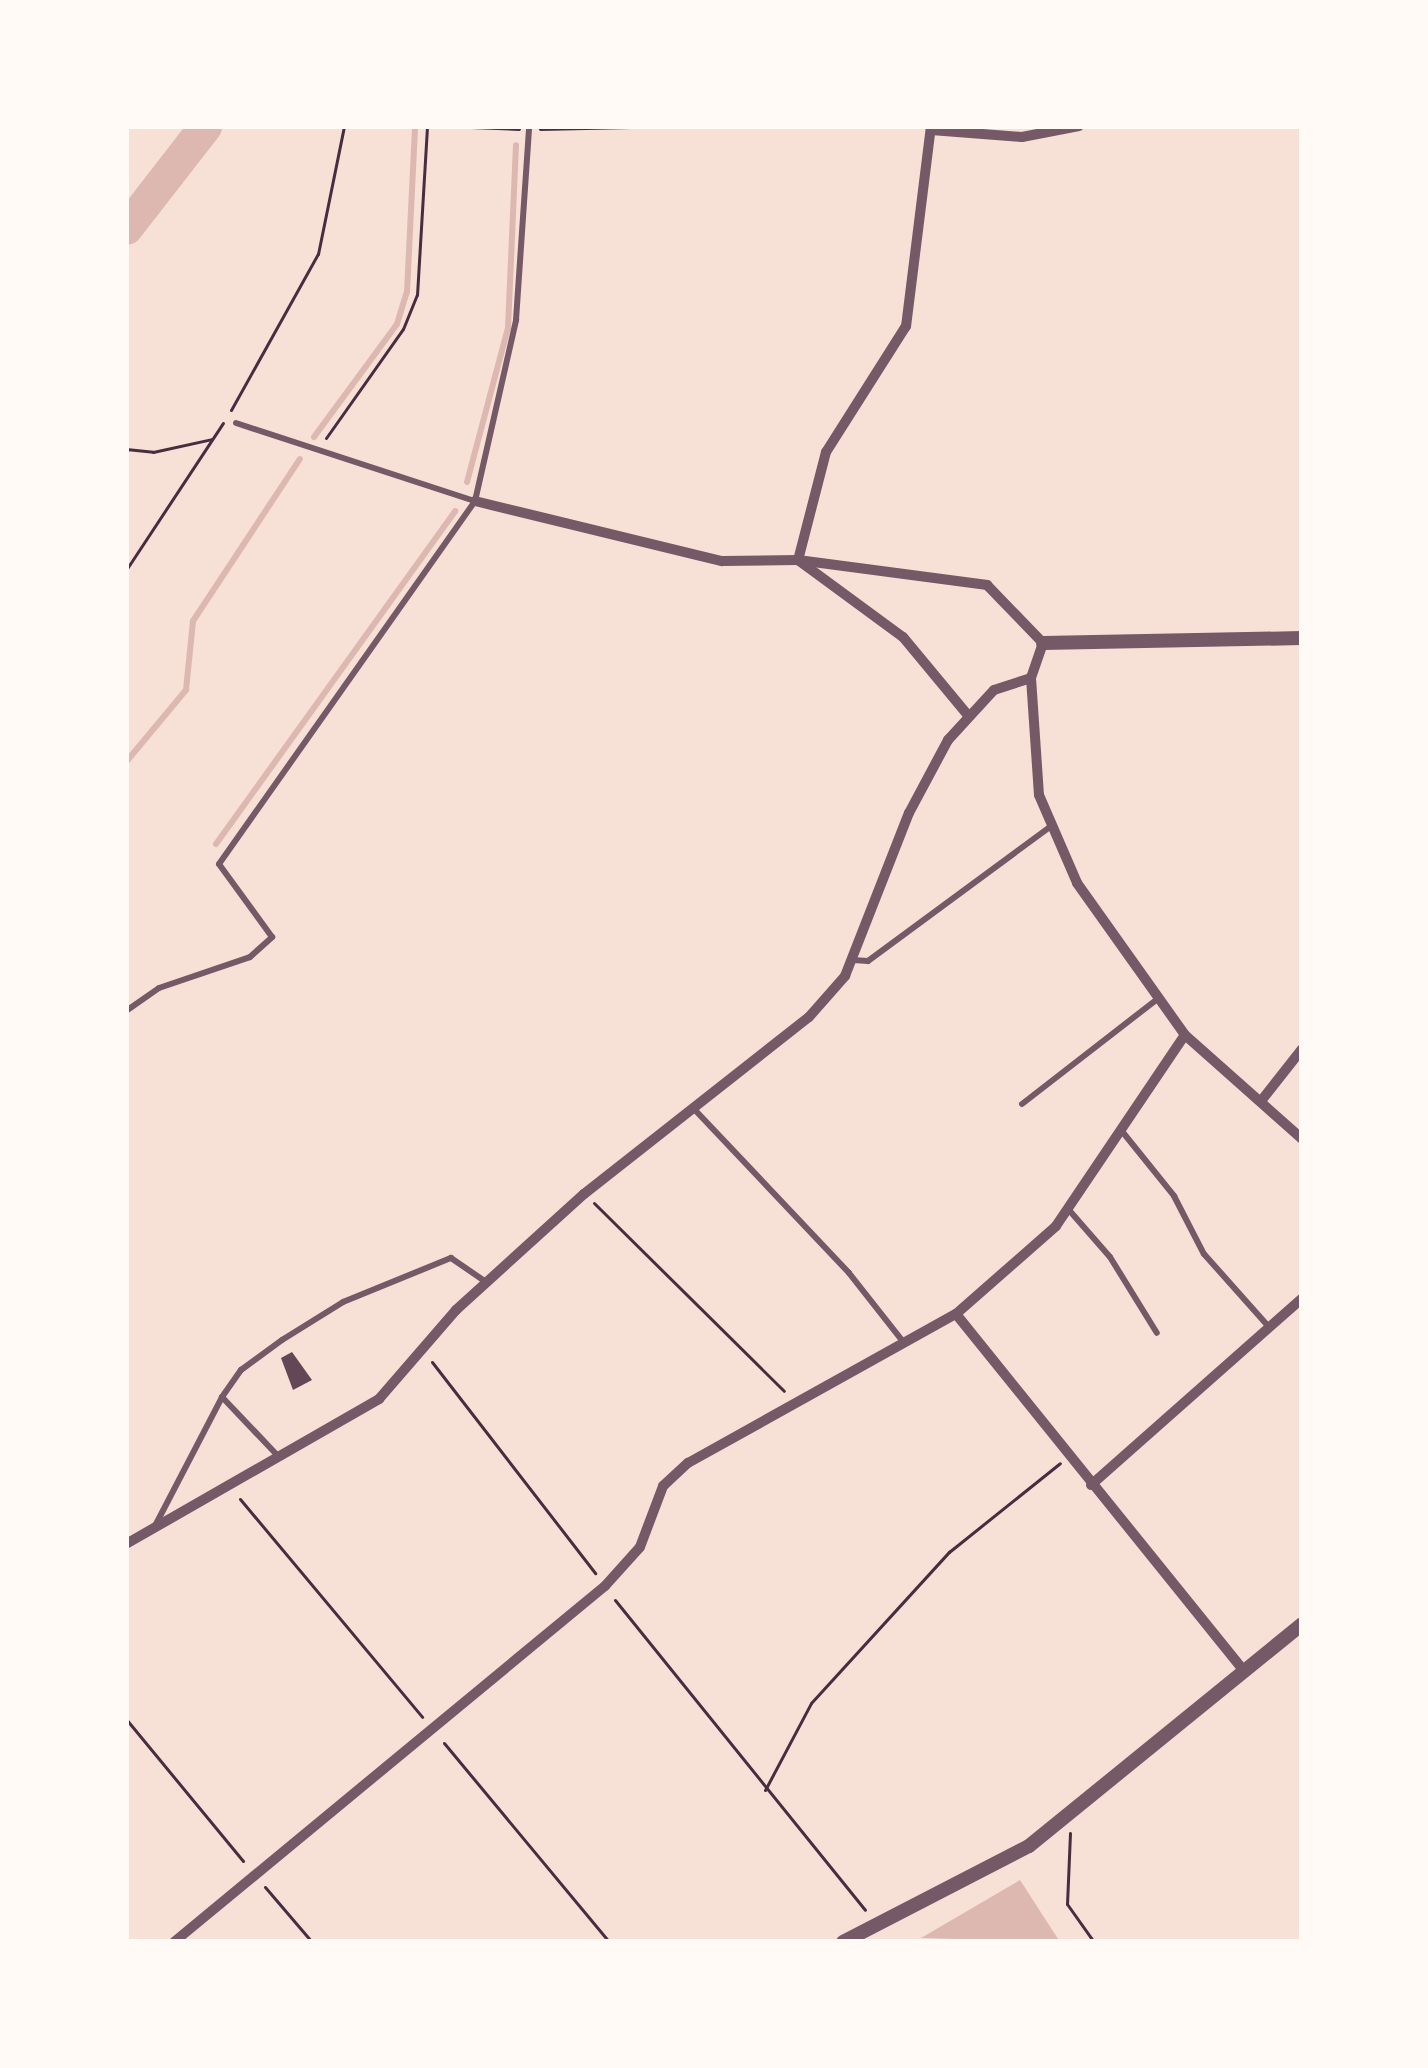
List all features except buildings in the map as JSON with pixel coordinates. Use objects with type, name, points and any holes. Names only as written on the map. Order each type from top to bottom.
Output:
[{"type":"street","points":[[798,560],[826,452],[906,326],[931,128],[1022,137],[1079,126]]},
{"type":"street","points":[[475,501],[635,545],[722,561],[798,560],[967,578],[1021,612],[1043,644]]},
{"type":"street","points":[[798,560],[902,637],[967,714]]},
{"type":"street","points":[[1043,644],[1302,638]]},
{"type":"street","points":[[1043,644],[1031,678],[1039,795],[1077,883],[1185,1035],[1302,1139]]},
{"type":"street","points":[[126,1544],[379,1400],[487,1283],[584,1194],[809,1017],[853,960],[909,813],[967,714],[994,690],[1031,678]]},
{"type":"street","points":[[174,1942],[605,1586],[640,1547],[663,1486],[956,1314],[1068,1208],[1185,1035]]},
{"type":"street","points":[[1261,1101],[1302,1049]]},
{"type":"street","points":[[1091,1485],[1302,1298]]},
{"type":"street","points":[[956,1314],[1066,1458],[1246,1672]]},
{"type":"street","points":[[843,1942],[989,1871],[1067,1820],[1302,1624]]},
{"type":"lane","points":[[126,1011],[159,988],[250,957],[272,938],[220,864],[475,501],[516,320],[529,129]]},
{"type":"lane","points":[[236,423],[314,454],[475,501]]},
{"type":"lane","points":[[853,960],[868,961],[1051,826]]},
{"type":"lane","points":[[1022,1104],[1156,1000]]},
{"type":"lane","points":[[692,1107],[863,1288],[904,1343]]},
{"type":"lane","points":[[1121,1130],[1174,1196],[1204,1254],[1270,1328]]},
{"type":"lane","points":[[1068,1208],[1111,1257],[1157,1333]]},
{"type":"lane","points":[[156,1528],[155,1514],[241,1370],[363,1294],[451,1258],[487,1283]]},
{"type":"lane","points":[[222,1396],[280,1459]]},
{"type":"path","points":[[126,570],[214,438],[318,254],[344,126]]},
{"type":"path","points":[[314,454],[404,328],[417,295],[427,126]]},
{"type":"path","points":[[445,126],[676,126]]},
{"type":"path","points":[[126,449],[153,452],[214,438]]},
{"type":"path","points":[[584,1194],[796,1404]]},
{"type":"path","points":[[422,1354],[875,1928]]},
{"type":"path","points":[[763,1791],[811,1703],[949,1552],[1066,1458]]},
{"type":"path","points":[[233,1487],[610,1942]]},
{"type":"path","points":[[126,1719],[312,1942]]},
{"type":"path","points":[[1067,1820],[1066,1904],[1094,1942]]},
{"type":"shaded area","points":[[1020,1880],[1060,1942],[921,1938]]},
{"type":"waterway","points":[[126,228],[205,126]]},
{"type":"waterway","points":[[314,437],[397,324],[407,292],[415,126]]},
{"type":"waterway","points":[[467,482],[508,328],[516,145]]},
{"type":"waterway","points":[[126,762],[186,690],[193,621],[300,459]]},
{"type":"waterway","points":[[216,844],[455,511]]}]
